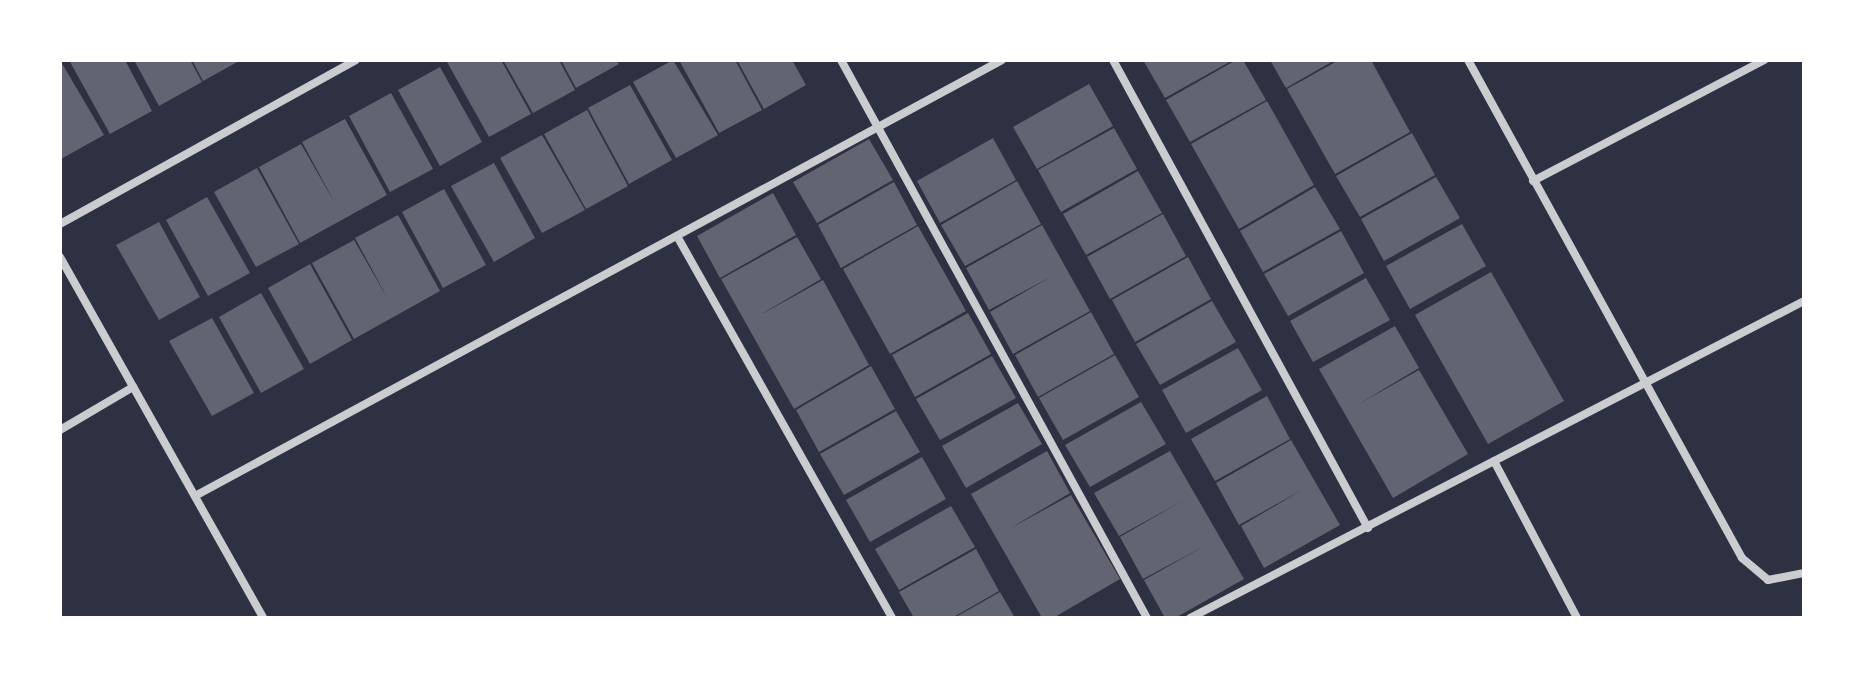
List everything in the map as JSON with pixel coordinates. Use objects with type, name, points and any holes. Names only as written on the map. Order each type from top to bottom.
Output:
[{"type":"street","points":[[60,224],[356,60]]},
{"type":"street","points":[[841,60],[1147,618]]},
{"type":"street","points":[[195,496],[1002,60]]},
{"type":"street","points":[[1113,60],[1368,528]]},
{"type":"street","points":[[1468,60],[1742,558],[1768,580],[1804,573]]},
{"type":"street","points":[[1533,181],[1764,60]]},
{"type":"street","points":[[677,236],[892,618]]},
{"type":"street","points":[[60,257],[263,618]]},
{"type":"street","points":[[1190,618],[1804,301]]},
{"type":"street","points":[[60,430],[133,387]]},
{"type":"street","points":[[1494,461],[1577,618]]},
{"type":"building","points":[[60,60],[104,135],[61,159],[60,157]]},
{"type":"building","points":[[69,60],[125,60],[152,111],[110,134]]},
{"type":"building","points":[[134,60],[190,60],[202,82],[159,106]]},
{"type":"building","points":[[192,60],[241,60],[203,81]]},
{"type":"building","points":[[501,60],[531,114],[489,137],[447,62]]},
{"type":"building","points":[[503,60],[559,60],[575,90],[533,113]]},
{"type":"building","points":[[561,60],[616,60],[619,64],[576,88]]},
{"type":"building","points":[[673,60],[718,135],[676,158],[633,82]]},
{"type":"building","points":[[679,60],[735,60],[762,110],[719,133]]},
{"type":"building","points":[[737,60],[792,60],[806,85],[764,109]]},
{"type":"building","points":[[1143,60],[1233,60],[1165,98]]},
{"type":"building","points":[[1236,60],[1243,60],[1266,100],[1190,142],[1166,100]]},
{"type":"building","points":[[1270,60],[1335,60],[1286,88]]},
{"type":"building","points":[[1339,60],[1371,60],[1410,132],[1335,174],[1287,89]]},
{"type":"building","points":[[440,67],[482,142],[440,166],[398,90]]},
{"type":"building","points":[[1089,84],[1113,126],[1037,169],[1013,127]]},
{"type":"building","points":[[630,85],[672,160],[629,184],[588,108]]},
{"type":"building","points":[[391,93],[433,169],[390,192],[349,116]]},
{"type":"building","points":[[1267,101],[1314,185],[1239,229],[1191,144]]},
{"type":"building","points":[[587,110],[628,186],[586,209],[544,134]]},
{"type":"building","points":[[345,119],[387,195],[300,243],[259,167],[301,144],[336,205],[302,142]]},
{"type":"building","points":[[1114,128],[1137,169],[1061,212],[1038,170]]},
{"type":"building","points":[[1412,133],[1435,175],[1360,217],[1336,176]]},
{"type":"building","points":[[542,135],[585,210],[542,233],[500,158]]},
{"type":"building","points":[[993,138],[1016,180],[940,223],[917,181]]},
{"type":"building","points":[[869,139],[893,180],[817,223],[793,182]]},
{"type":"building","points":[[494,163],[535,238],[494,262],[451,186]]},
{"type":"building","points":[[257,168],[299,244],[256,267],[214,192]]},
{"type":"building","points":[[1138,171],[1162,213],[1086,255],[1063,214]]},
{"type":"building","points":[[1436,177],[1460,218],[1384,261],[1361,219]]},
{"type":"building","points":[[1017,181],[1041,224],[965,266],[941,225]]},
{"type":"building","points":[[894,182],[917,225],[841,268],[818,225]]},
{"type":"building","points":[[1315,187],[1340,229],[1263,272],[1240,231]]},
{"type":"building","points":[[444,189],[486,265],[443,288],[402,212]]},
{"type":"building","points":[[773,193],[796,235],[720,278],[697,236]]},
{"type":"building","points":[[207,197],[250,273],[208,296],[166,220]]},
{"type":"building","points":[[1163,214],[1186,256],[1110,299],[1087,257]]},
{"type":"building","points":[[398,215],[440,291],[354,339],[312,263],[354,240],[389,301],[355,238]]},
{"type":"building","points":[[159,222],[200,297],[159,320],[116,245]]},
{"type":"building","points":[[1462,224],[1486,266],[1410,309],[1386,266]]},
{"type":"building","points":[[1042,225],[1090,311],[1013,354],[990,312],[1052,276],[989,310],[966,268]]},
{"type":"building","points":[[918,226],[966,311],[890,354],[843,269]]},
{"type":"building","points":[[1341,231],[1364,273],[1288,316],[1264,274]]},
{"type":"building","points":[[797,237],[821,279],[760,315],[823,280],[869,365],[794,409],[721,279]]},
{"type":"building","points":[[1188,257],[1211,299],[1135,342],[1112,300]]},
{"type":"building","points":[[310,264],[352,340],[310,364],[268,288]]},
{"type":"building","points":[[1491,272],[1564,401],[1488,444],[1415,315]]},
{"type":"building","points":[[1366,278],[1390,320],[1313,362],[1290,321]]},
{"type":"building","points":[[261,293],[304,369],[261,393],[219,317]]},
{"type":"building","points":[[1212,301],[1236,342],[1160,385],[1136,344]]},
{"type":"building","points":[[1091,312],[1114,354],[1038,397],[1015,355]]},
{"type":"building","points":[[968,313],[991,354],[915,397],[892,355]]},
{"type":"building","points":[[212,318],[254,393],[212,416],[169,341]]},
{"type":"building","points":[[1395,326],[1419,368],[1357,405],[1419,370],[1468,454],[1393,498],[1319,369]]},
{"type":"building","points":[[1238,348],[1262,390],[1186,433],[1162,390]]},
{"type":"building","points":[[1115,355],[1139,397],[1063,440],[1039,398]]},
{"type":"building","points":[[992,356],[1016,398],[940,440],[916,399]]},
{"type":"building","points":[[871,366],[895,409],[819,452],[796,410]]},
{"type":"building","points":[[1267,396],[1290,439],[1215,481],[1191,439]]},
{"type":"building","points":[[1141,402],[1166,444],[1090,487],[1065,445]]},
{"type":"building","points":[[1018,403],[1042,444],[966,488],[942,446]]},
{"type":"building","points":[[896,411],[920,452],[844,495],[820,454]]},
{"type":"building","points":[[1291,440],[1340,525],[1264,568],[1241,526],[1302,490],[1239,525],[1216,483]]},
{"type":"building","points":[[1047,451],[1070,493],[1009,529],[1071,495],[1120,579],[1053,618],[1042,618],[971,494]]},
{"type":"building","points":[[1170,451],[1244,579],[1175,618],[1165,618],[1144,580],[1206,545],[1143,579],[1120,537],[1182,501],[1119,536],[1094,493]]},
{"type":"building","points":[[922,457],[946,499],[870,542],[846,500]]},
{"type":"building","points":[[951,506],[975,547],[899,590],[875,549]]},
{"type":"building","points":[[976,549],[999,591],[952,618],[914,618],[899,592]]},
{"type":"building","points":[[1000,592],[1015,618],[954,618]]}]
